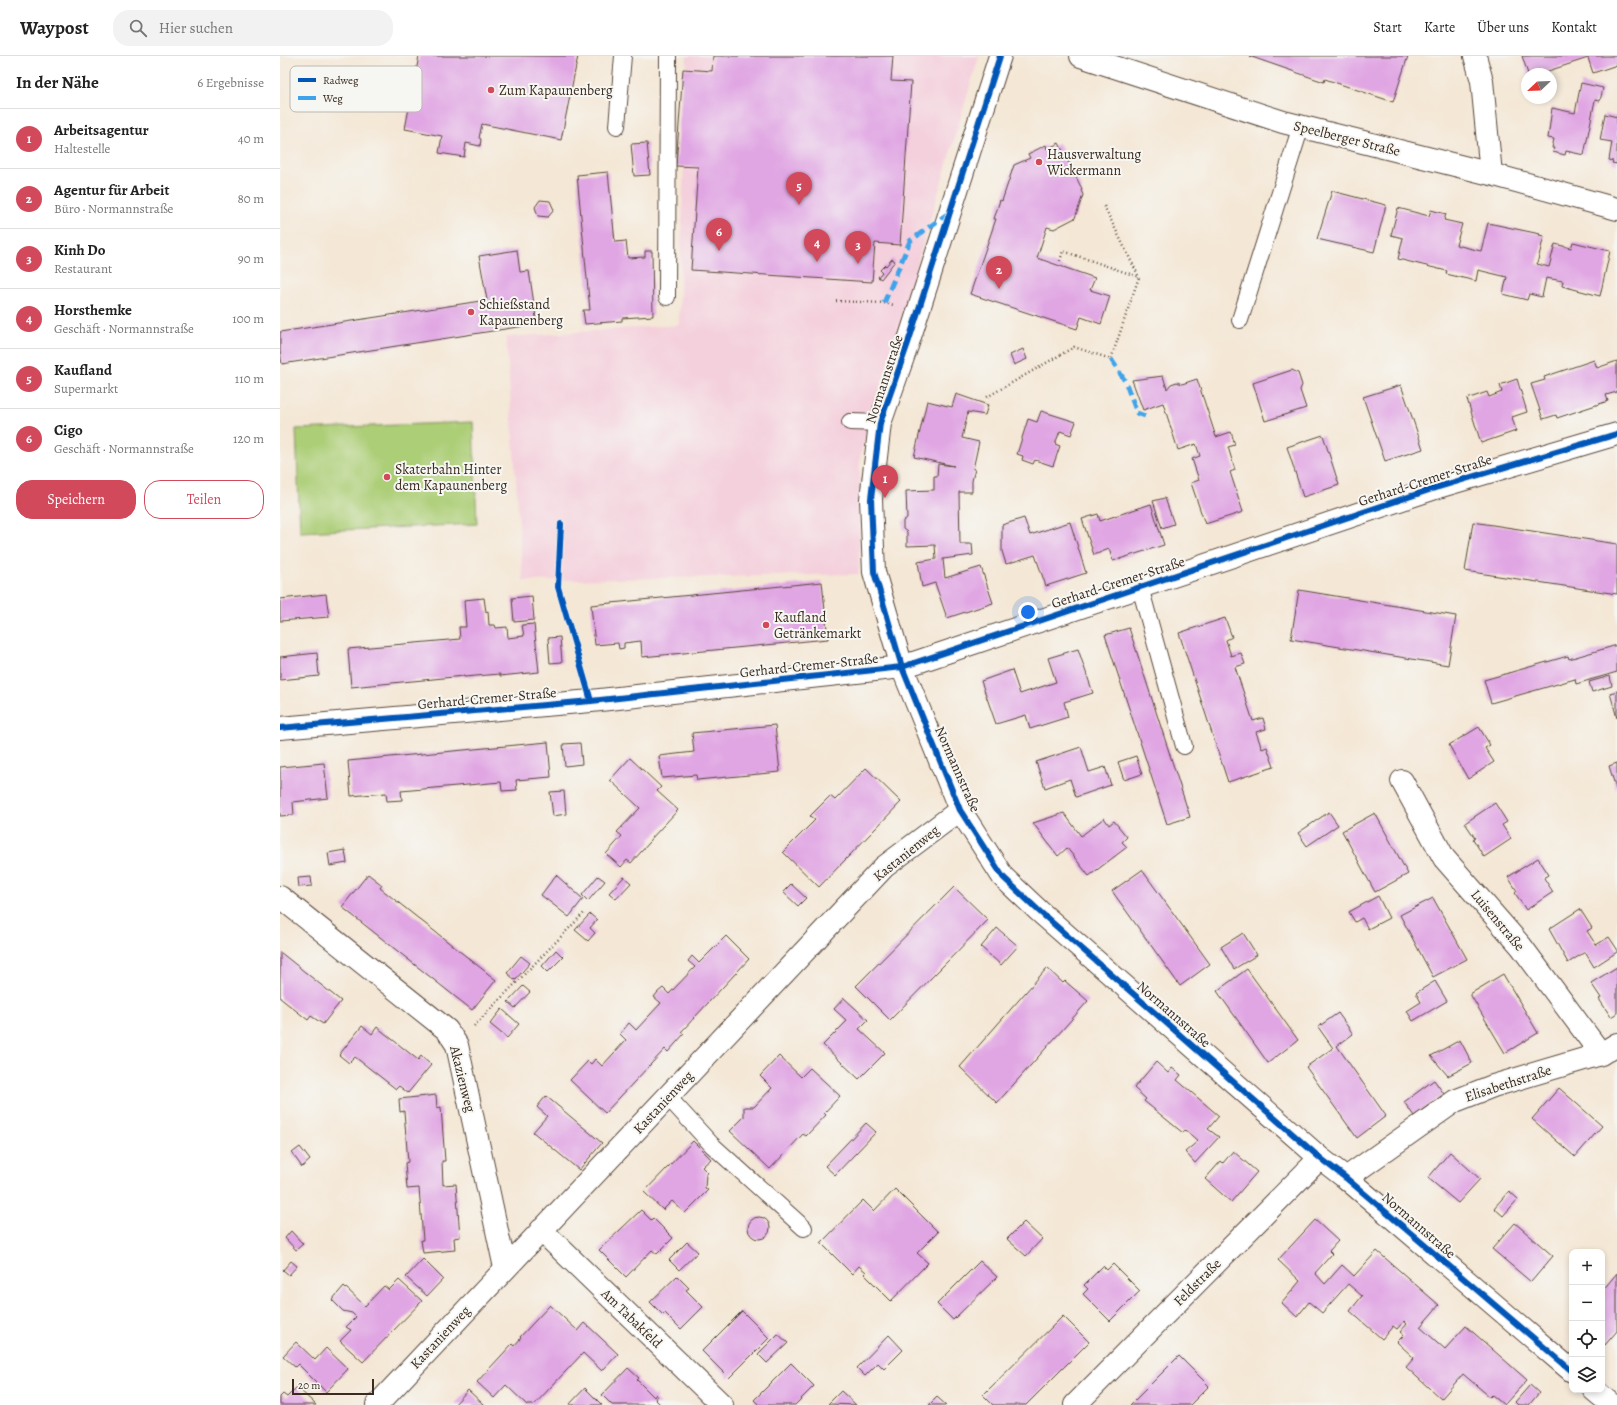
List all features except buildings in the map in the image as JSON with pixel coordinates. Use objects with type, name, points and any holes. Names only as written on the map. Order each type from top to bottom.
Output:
[{"type":"street","name":"Normannstraße","points":[[1000,56],[880,423],[871,499],[874,572],[902,667],[960,810],[1003,876],[1039,912],[1320,1158],[1346,1178],[1569,1368]]},
{"type":"street","name":"Speelberger Straße","points":[[1081,56],[1301,126],[1491,174],[1617,210]]},
{"type":"street","points":[[1475,56],[1482,81],[1491,174]]},
{"type":"street","name":"Gerhard-Cremer-Straße","points":[[280,728],[591,701],[902,667],[1438,487],[1617,434]]},
{"type":"street","name":"Luisenstraße","points":[[1402,781],[1444,858],[1609,1049]]},
{"type":"street","name":"Kastanienweg","points":[[377,1405],[884,867],[960,810]]},
{"type":"street","name":"Akazienweg","points":[[280,897],[447,1030],[457,1045],[505,1268]]},
{"type":"street","name":"Elisabethstraße","points":[[1346,1178],[1455,1101],[1493,1086],[1609,1049]]},
{"type":"street","name":"Feldstraße","points":[[1075,1405],[1320,1158]]},
{"type":"street","name":"Am Tabakfeld","points":[[541,1230],[722,1405]]},
{"type":"street","points":[[1598,1393],[1612,1405]]},
{"type":"lane","points":[[617,126],[623,56]]},
{"type":"lane","points":[[667,297],[668,56]]},
{"type":"lane","points":[[1240,320],[1301,126]]},
{"type":"lane","points":[[850,422],[880,423]]},
{"type":"lane","points":[[1140,587],[1184,746]]},
{"type":"lane","points":[[668,1097],[712,1145],[804,1228]]},
{"type":"path","points":[[987,397],[1074,347],[1111,359],[1139,277],[1104,204]]},
{"type":"path","points":[[1060,261],[1063,250],[1139,277]]},
{"type":"path","points":[[836,301],[884,303],[918,310]]},
{"type":"path","points":[[457,1045],[584,913]]},
{"type":"shaded area","points":[[687,56],[979,56],[860,456],[859,574],[523,581],[506,337],[679,325]]},
{"type":"green space","name":"Skaterbahn Hinter dem Kapaunenberg","points":[[473,422],[477,524],[300,532],[296,429]]},
{"type":"marked path","points":[[884,303],[910,241],[950,212]]},
{"type":"marked path","points":[[1111,359],[1125,381],[1137,413],[1145,416]]},
{"type":"cycle path","points":[[1000,56],[908,343],[880,423],[871,499],[874,572],[902,667],[960,810],[1003,877],[1039,911],[1320,1158],[1346,1178],[1569,1368]]},
{"type":"cycle path","points":[[280,728],[591,701],[902,667],[1438,487],[1617,434]]},
{"type":"cycle path","points":[[561,524],[558,587],[591,701]]},
{"type":"place","name":"Zum Kapaunenberg","points":[[491,90]]},
{"type":"place","name":"Hausverwaltung Wickermann","points":[[1039,162]]},
{"type":"place","name":"Kaufland","points":[[799,205]]},
{"type":"place","name":"Cigo","points":[[719,251]]},
{"type":"place","name":"Horsthemke","points":[[817,262]]},
{"type":"place","name":"Kinh Do","points":[[858,264]]},
{"type":"place","name":"Agentur für Arbeit","points":[[999,289]]},
{"type":"place","name":"Schießstand Kapaunenberg","points":[[471,312]]},
{"type":"place","name":"Skaterbahn Hinter dem Kapaunenberg","points":[[387,477]]},
{"type":"place","name":"Arbeitsagentur","points":[[885,498]]},
{"type":"place","name":"Kaufland Getränkemarkt","points":[[766,625]]}]
